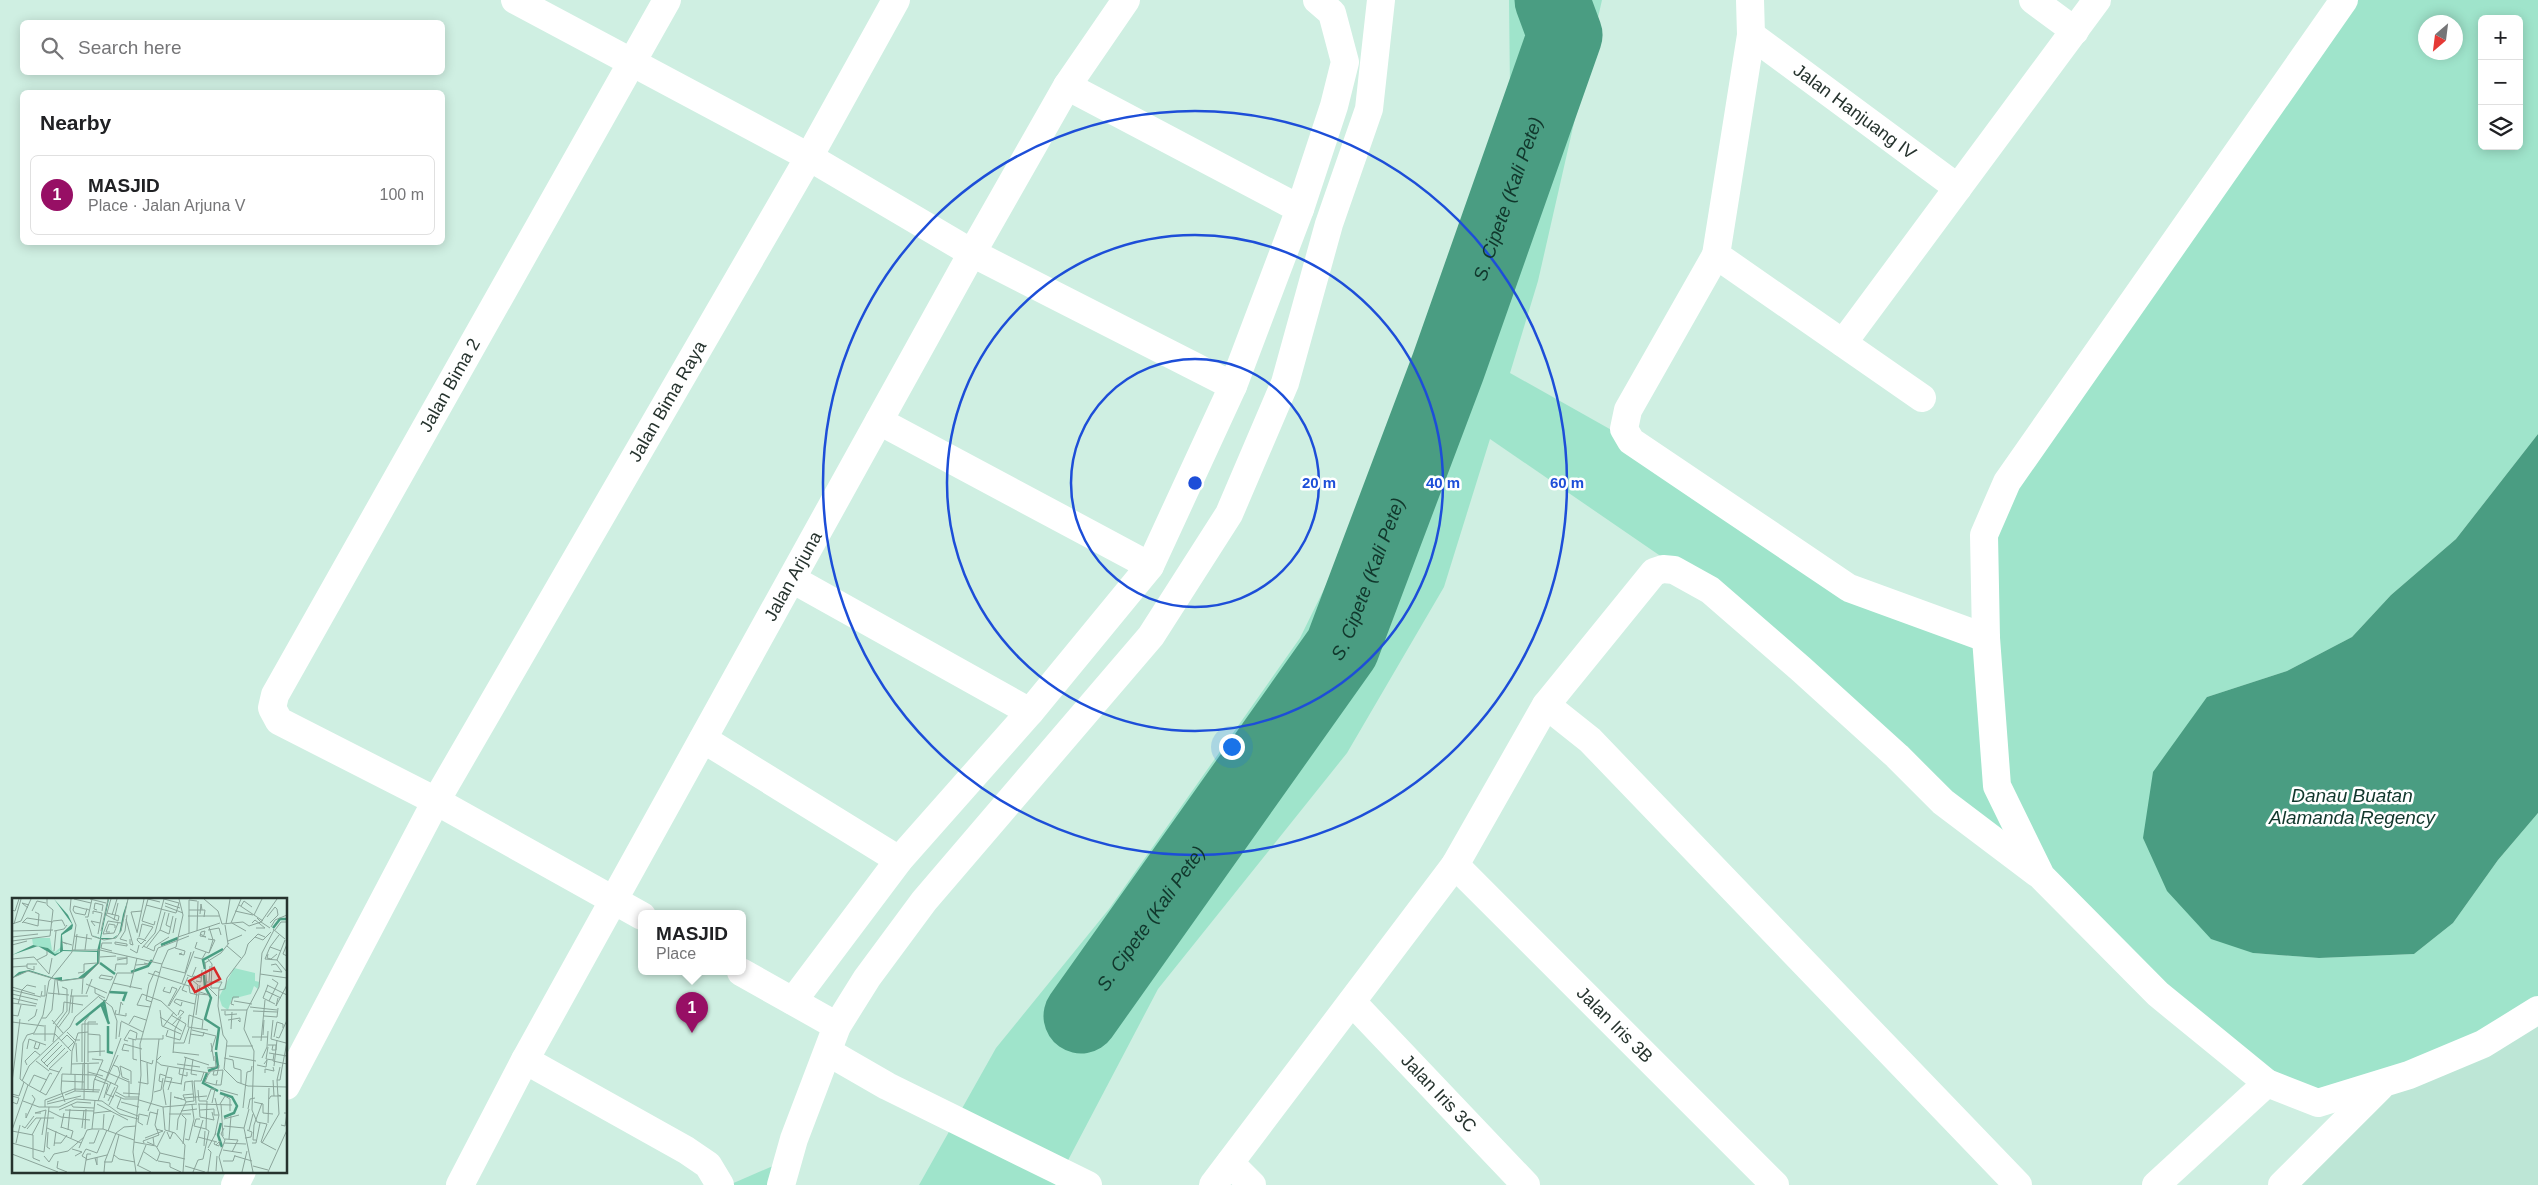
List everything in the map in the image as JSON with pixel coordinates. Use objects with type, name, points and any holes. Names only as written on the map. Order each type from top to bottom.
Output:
[{"type":"street","points":[[515,0],[631,64],[809,157],[972,253],[1233,386]]},
{"type":"street","name":"Jalan Bima 2","points":[[436,801],[279,721],[272,708],[275,695],[667,0]]},
{"type":"street","name":"Jalan Bima Raya","points":[[288,1082],[436,801],[809,157],[896,0]]},
{"type":"street","name":"Jalan Arjuna","points":[[460,1185],[525,1060],[972,253],[1067,86],[1126,0]]},
{"type":"street","points":[[793,1001],[899,860],[1030,712],[1150,566],[1233,386],[1300,209],[1334,106],[1345,62],[1332,13],[1317,0]]},
{"type":"street","points":[[781,1185],[794,1138],[837,1026],[867,978],[924,901],[1150,636],[1230,514],[1285,383],[1329,224],[1369,109],[1381,0]]},
{"type":"street","points":[[1750,0],[1751,34],[1716,255],[1628,410],[1624,429],[1631,441],[1849,588],[1986,638]]},
{"type":"street","points":[[2033,0],[2075,31]]},
{"type":"street","points":[[1843,343],[2097,0]]},
{"type":"street","points":[[2041,876],[1997,786],[1986,638],[1984,534],[2007,482],[2344,0]]},
{"type":"street","name":"Jalan Hanjuang IV","points":[[1751,34],[1958,188]]},
{"type":"street","points":[[1067,86],[1300,209]]},
{"type":"street","points":[[1716,255],[1922,398]]},
{"type":"street","points":[[879,420],[1150,566]]},
{"type":"street","points":[[1213,1185],[1455,865],[1546,705],[1654,572],[1662,569],[1674,570],[1710,590],[1801,669],[1943,802],[2041,876],[2158,994],[2267,1083],[2318,1102],[2382,1085],[2483,1044],[2538,1010]]},
{"type":"street","points":[[792,579],[1030,712]]},
{"type":"street","points":[[1546,705],[1590,740],[2018,1185]]},
{"type":"street","points":[[703,740],[899,860]]},
{"type":"street","points":[[436,801],[638,914]]},
{"type":"street","name":"Jalan Iris 3B","points":[[1455,865],[1775,1185]]},
{"type":"street","points":[[746,975],[837,1026]]},
{"type":"street","name":"Jalan Iris 3C","points":[[1352,1002],[1526,1185]]},
{"type":"street","points":[[828,1052],[887,1086],[933,1107],[1087,1185]]},
{"type":"street","points":[[525,1060],[686,1150],[708,1165],[720,1185]]},
{"type":"street","points":[[2156,1185],[2267,1083]]},
{"type":"street","points":[[2282,1185],[2382,1085]]},
{"type":"street","points":[[1230,1163],[1252,1185]]},
{"type":"street","points":[[235,1185],[242,1172]]},
{"type":"shaded area","points":[[1509,0],[1602,0],[1538,281],[1510,373],[1631,441],[1849,588],[1986,638],[1984,535],[2344,0],[2538,0],[2538,434],[2456,539],[2391,595],[2352,637],[2287,671],[2207,697],[2253,953],[2319,958],[2414,954],[2453,923],[2498,860],[2538,813],[2538,1009],[2318,1103],[2267,1083],[1710,590],[1490,439],[1444,587],[1347,753],[1158,989],[1055,1185],[919,1185],[996,1048],[1109,909],[1300,638],[1391,453],[1471,237],[1510,90]]},
{"type":"shaded area","points":[[2538,1010],[2538,1185],[2283,1185],[2382,1085]]},
{"type":"shaded area","points":[[789,1159],[781,1185],[729,1185]]},
{"type":"water","name":"Danau Buatan Alamanda Regency","points":[[2538,434],[2538,813],[2498,860],[2453,923],[2414,954],[2319,958],[2253,953],[2211,939],[2167,891],[2143,838],[2153,772],[2207,697],[2287,671],[2352,637],[2391,595],[2456,539]]},
{"type":"waterway","name":"S. Cipete (Kali Pete)","points":[[1081,1016],[1342,648],[1448,367],[1565,35],[1552,0]]},
{"type":"place","name":"MASJID","points":[[692,1033]]}]
